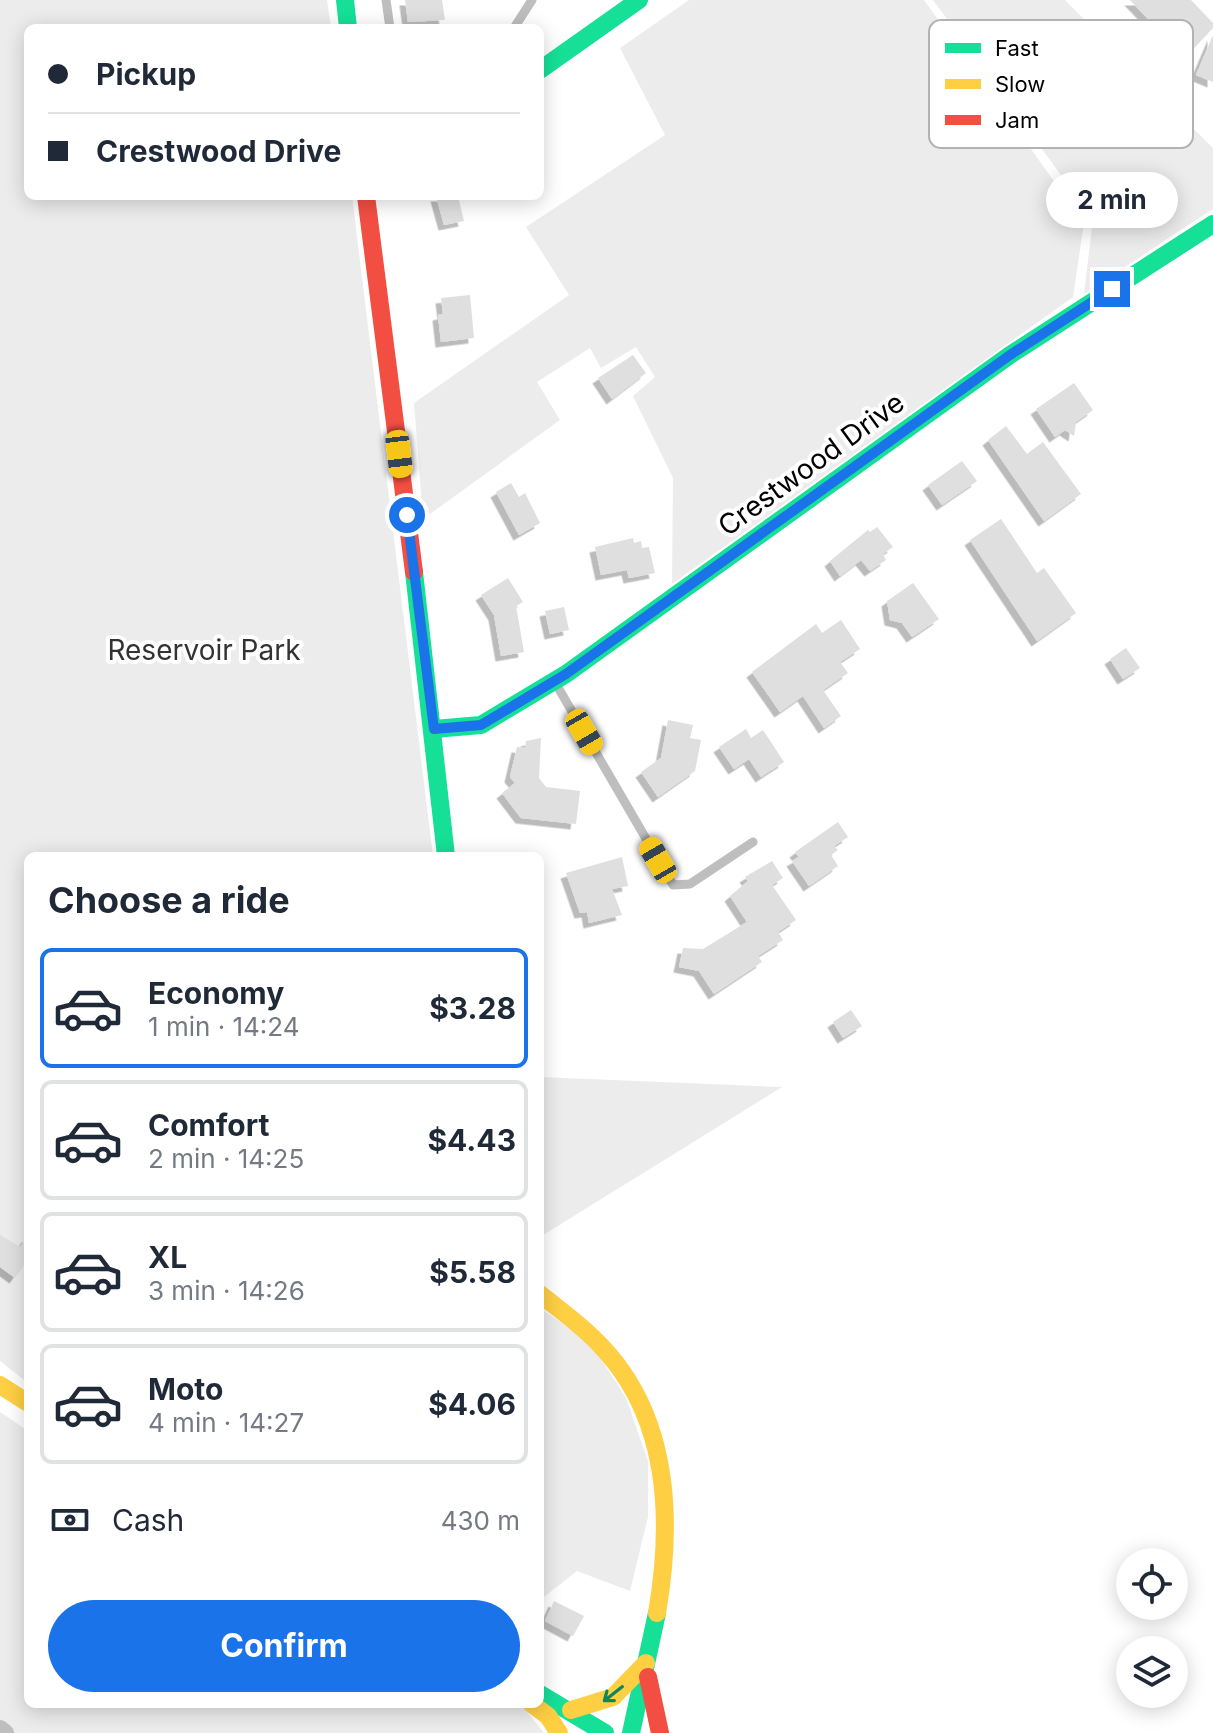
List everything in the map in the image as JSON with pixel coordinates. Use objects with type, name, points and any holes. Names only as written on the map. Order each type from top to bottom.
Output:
[{"type":"main road","points":[[345,0],[348,24]]},
{"type":"main road","points":[[544,67],[639,0]]},
{"type":"main road","points":[[367,200],[434,729],[446,852]]},
{"type":"main road","name":"Crestwood Drive","points":[[434,729],[481,725],[554,681],[1010,355],[1213,224]]},
{"type":"main road","points":[[544,1297],[608,1353],[641,1401],[663,1457],[669,1490],[667,1554],[631,1733]]},
{"type":"main road","points":[[0,1385],[24,1400]]},
{"type":"main road","points":[[571,1710],[613,1697],[646,1663]]},
{"type":"main road","points":[[646,1663],[660,1733]]},
{"type":"main road","points":[[544,1696],[605,1733]]},
{"type":"main road","points":[[537,1708],[548,1716],[559,1733]]},
{"type":"street","points":[[0,1729],[5,1733]]},
{"type":"lane","points":[[386,0],[389,24]]},
{"type":"lane","points":[[517,24],[532,0]]},
{"type":"lane","points":[[554,681],[673,885],[690,884],[753,842]]},
{"type":"green space","name":"Reservoir Park","points":[[0,0],[327,0],[330,24],[24,24],[24,200],[352,200],[433,852],[24,852],[24,1380],[0,1361]]},
{"type":"green space","points":[[689,0],[924,0],[938,20],[929,20],[929,148],[1030,148],[1084,223],[1073,297],[672,584],[673,478],[633,396],[655,377],[636,347],[601,368],[590,348],[537,382],[560,420],[423,519],[414,403],[569,295],[526,227],[665,135],[620,48]]},
{"type":"green space","points":[[933,0],[1065,0],[1085,20],[948,20]]},
{"type":"green space","points":[[1193,128],[1213,148],[1213,209],[1084,294],[1093,219],[1041,148],[1193,148]]},
{"type":"green space","points":[[544,1077],[782,1087],[544,1235]]},
{"type":"green space","points":[[544,1311],[590,1342],[626,1398],[648,1461],[648,1517],[630,1591],[577,1571],[544,1597]]},
{"type":"green space","points":[[0,1412],[24,1428],[24,1708],[524,1708],[544,1733],[0,1733]]},
{"type":"building","points":[[405,0],[442,0],[445,20],[408,22]]},
{"type":"building","points":[[1130,0],[1191,0],[1213,23],[1213,28],[1193,49],[1193,20],[1149,20]]},
{"type":"building","points":[[1213,35],[1213,82],[1196,75]]},
{"type":"building","points":[[437,200],[459,200],[464,221],[444,225]]},
{"type":"building","points":[[470,295],[474,338],[441,342],[438,315],[443,314],[441,298]]},
{"type":"building","points":[[633,355],[646,373],[612,399],[598,378]]},
{"type":"building","points":[[1074,383],[1093,410],[1076,422],[1074,436],[1065,430],[1055,437],[1036,409]]},
{"type":"building","points":[[1006,426],[1027,454],[1043,442],[1081,494],[1044,521],[988,440]]},
{"type":"building","points":[[962,461],[977,481],[942,505],[928,485]]},
{"type":"building","points":[[511,483],[519,497],[525,493],[540,523],[519,535],[496,492]]},
{"type":"building","points":[[1001,519],[1037,573],[1044,568],[1076,613],[1037,641],[970,540]]},
{"type":"building","points":[[877,527],[893,547],[883,554],[886,560],[870,571],[861,560],[840,576],[830,561],[868,530],[870,532]]},
{"type":"building","points":[[633,538],[634,543],[641,541],[642,548],[649,547],[655,573],[629,578],[627,570],[601,575],[595,547]]},
{"type":"building","points":[[508,578],[523,602],[516,606],[524,652],[501,656],[494,615],[481,595]]},
{"type":"building","points":[[913,583],[939,619],[912,637],[902,623],[890,620],[887,601]]},
{"type":"building","points":[[564,607],[569,630],[550,634],[545,611]]},
{"type":"building","points":[[841,620],[860,649],[840,662],[848,673],[823,690],[841,716],[824,728],[803,696],[780,712],[752,672],[816,624],[822,633]]},
{"type":"building","points":[[1126,648],[1140,668],[1123,679],[1110,659]]},
{"type":"building","points":[[668,720],[693,725],[690,738],[701,740],[695,771],[658,797],[641,772],[661,758]]},
{"type":"building","points":[[746,729],[751,738],[763,730],[784,762],[761,777],[749,759],[734,769],[719,747]]},
{"type":"building","points":[[541,738],[539,778],[546,787],[580,791],[576,824],[521,818],[502,793],[515,783],[510,777],[517,747],[525,748],[526,741]]},
{"type":"building","points":[[838,822],[848,837],[834,846],[838,850],[831,855],[838,866],[809,886],[792,861],[799,857],[795,852]]},
{"type":"building","points":[[622,857],[628,886],[612,889],[622,915],[589,923],[587,912],[580,913],[566,873]]},
{"type":"building","points":[[772,861],[783,878],[772,885],[796,920],[778,932],[783,940],[758,956],[762,962],[714,994],[699,971],[679,967],[683,948],[703,949],[747,922],[730,896],[748,881],[745,877]]},
{"type":"building","points":[[851,1010],[862,1026],[843,1038],[833,1022]]},
{"type":"building","points":[[0,1235],[20,1247],[24,1242],[24,1266],[15,1278],[0,1267]]},
{"type":"building","points":[[554,1601],[584,1616],[573,1636],[545,1621]]},
{"type":"traffic: fast","points":[[345,0],[348,24]]},
{"type":"traffic: fast","points":[[544,67],[639,0]]},
{"type":"traffic: fast","points":[[434,729],[481,725],[566,674],[1010,355],[1213,224]]},
{"type":"traffic: fast","points":[[414,572],[446,852]]},
{"type":"traffic: fast","points":[[631,1733],[657,1613]]},
{"type":"traffic: fast","points":[[544,1696],[605,1733]]},
{"type":"traffic: slow","points":[[544,1297],[594,1339],[624,1374],[641,1405],[653,1438],[665,1507],[665,1542],[657,1613]]},
{"type":"traffic: slow","points":[[0,1385],[24,1400]]},
{"type":"traffic: slow","points":[[571,1710],[613,1697],[646,1663]]},
{"type":"traffic: slow","points":[[537,1708],[548,1716],[559,1733]]},
{"type":"traffic: jam","points":[[367,200],[414,572]]},
{"type":"traffic: jam","points":[[648,1677],[660,1733]]},
{"type":"route","points":[[407,515],[434,729],[481,725],[566,674],[1010,355],[1112,289]]}]
